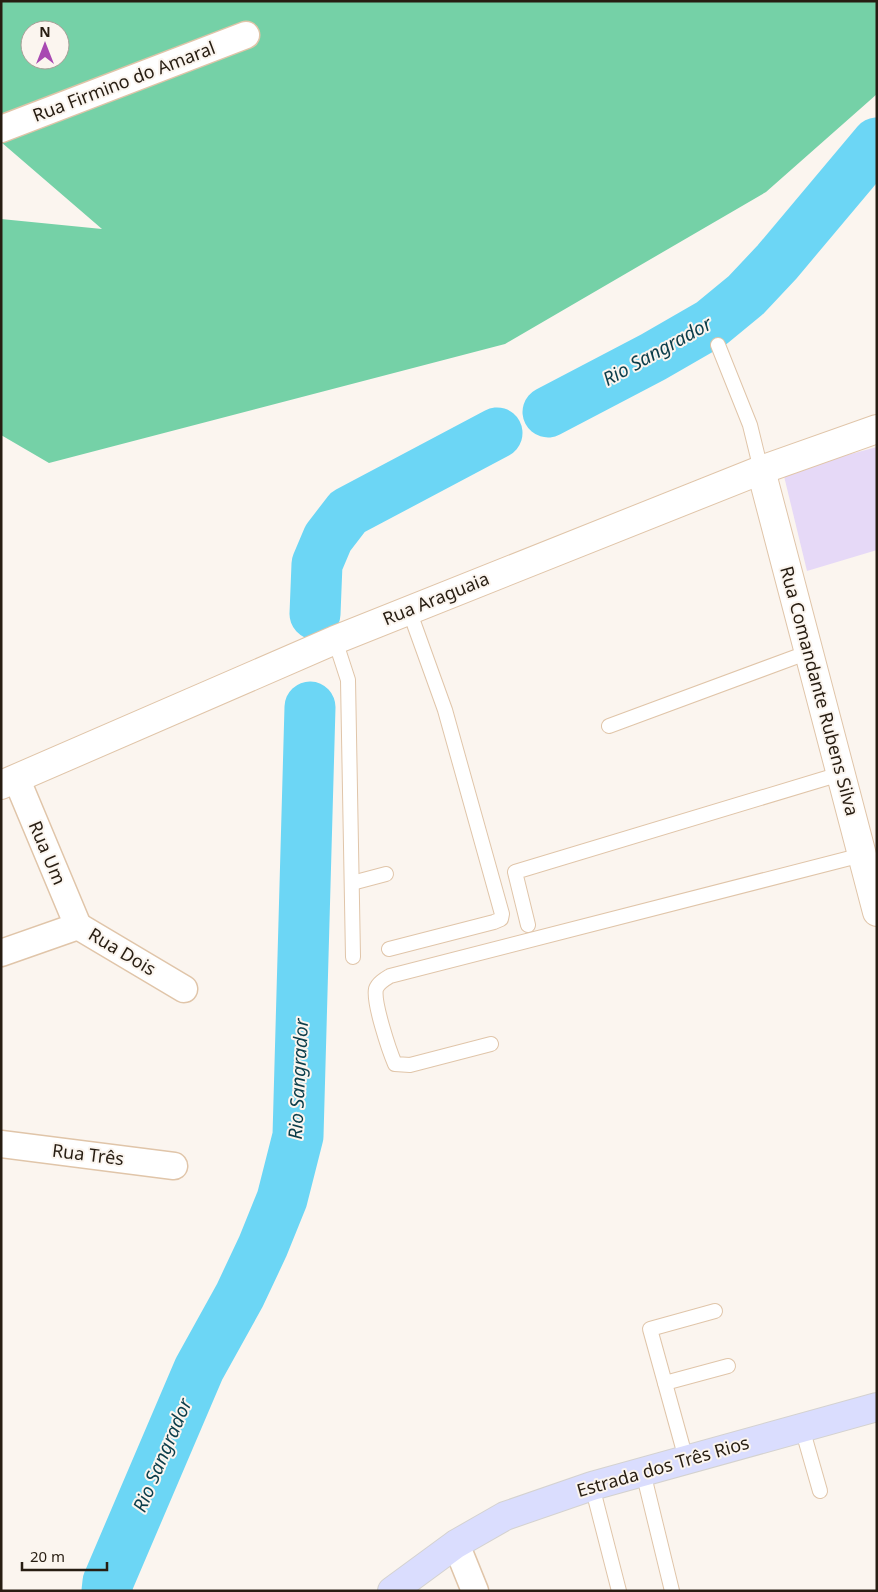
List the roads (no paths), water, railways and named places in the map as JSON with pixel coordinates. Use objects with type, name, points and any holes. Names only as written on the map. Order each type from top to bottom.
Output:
[{"type":"main road","name":"Estrada dos Três Rios","points":[[392,1591],[456,1544],[505,1516],[592,1486],[877,1407]]},
{"type":"street","name":"Rua Firmino do Amaral","points":[[1,129],[246,35]]},
{"type":"street","name":"Rua Araguaia","points":[[9,783],[334,640],[761,470],[877,429]]},
{"type":"street","name":"Rua Comandante Rubens Silva","points":[[761,470],[877,912]]},
{"type":"street","name":"Rua Um","points":[[9,783],[78,926]]},
{"type":"street","name":"Rua Dois","points":[[1,953],[78,926],[184,989]]},
{"type":"street","name":"Rua Três","points":[[1,1144],[174,1166]]},
{"type":"street","points":[[456,1544],[475,1591]]},
{"type":"lane","points":[[718,345],[750,425],[761,470]]},
{"type":"lane","points":[[389,949],[494,922],[501,919],[502,914],[445,710],[409,610]]},
{"type":"lane","points":[[334,640],[348,680],[353,957]]},
{"type":"lane","points":[[609,726],[809,652]]},
{"type":"lane","points":[[528,925],[514,872],[840,774]]},
{"type":"lane","points":[[490,1044],[410,1065],[395,1064],[376,1001],[376,988],[390,976],[862,855]]},
{"type":"lane","points":[[352,882],[386,874]]},
{"type":"lane","points":[[686,1459],[650,1330],[715,1311]]},
{"type":"lane","points":[[665,1383],[728,1366]]},
{"type":"lane","points":[[802,1428],[820,1491]]},
{"type":"lane","points":[[643,1472],[672,1591]]},
{"type":"lane","points":[[592,1486],[619,1591]]},
{"type":"water","points":[[153,1476],[119,1591],[94,1591],[111,1544]]},
{"type":"waterway","name":"Rio Sangrador","points":[[548,412],[653,357],[712,323],[746,295],[777,262],[877,143]]},
{"type":"waterway","name":"Rio Sangrador","points":[[315,614],[317,564],[328,538],[348,512],[497,433]]},
{"type":"waterway","name":"Rio Sangrador","points":[[107,1591],[108,1582],[199,1369],[240,1295],[263,1246],[282,1199],[298,1136],[310,707]]}]
